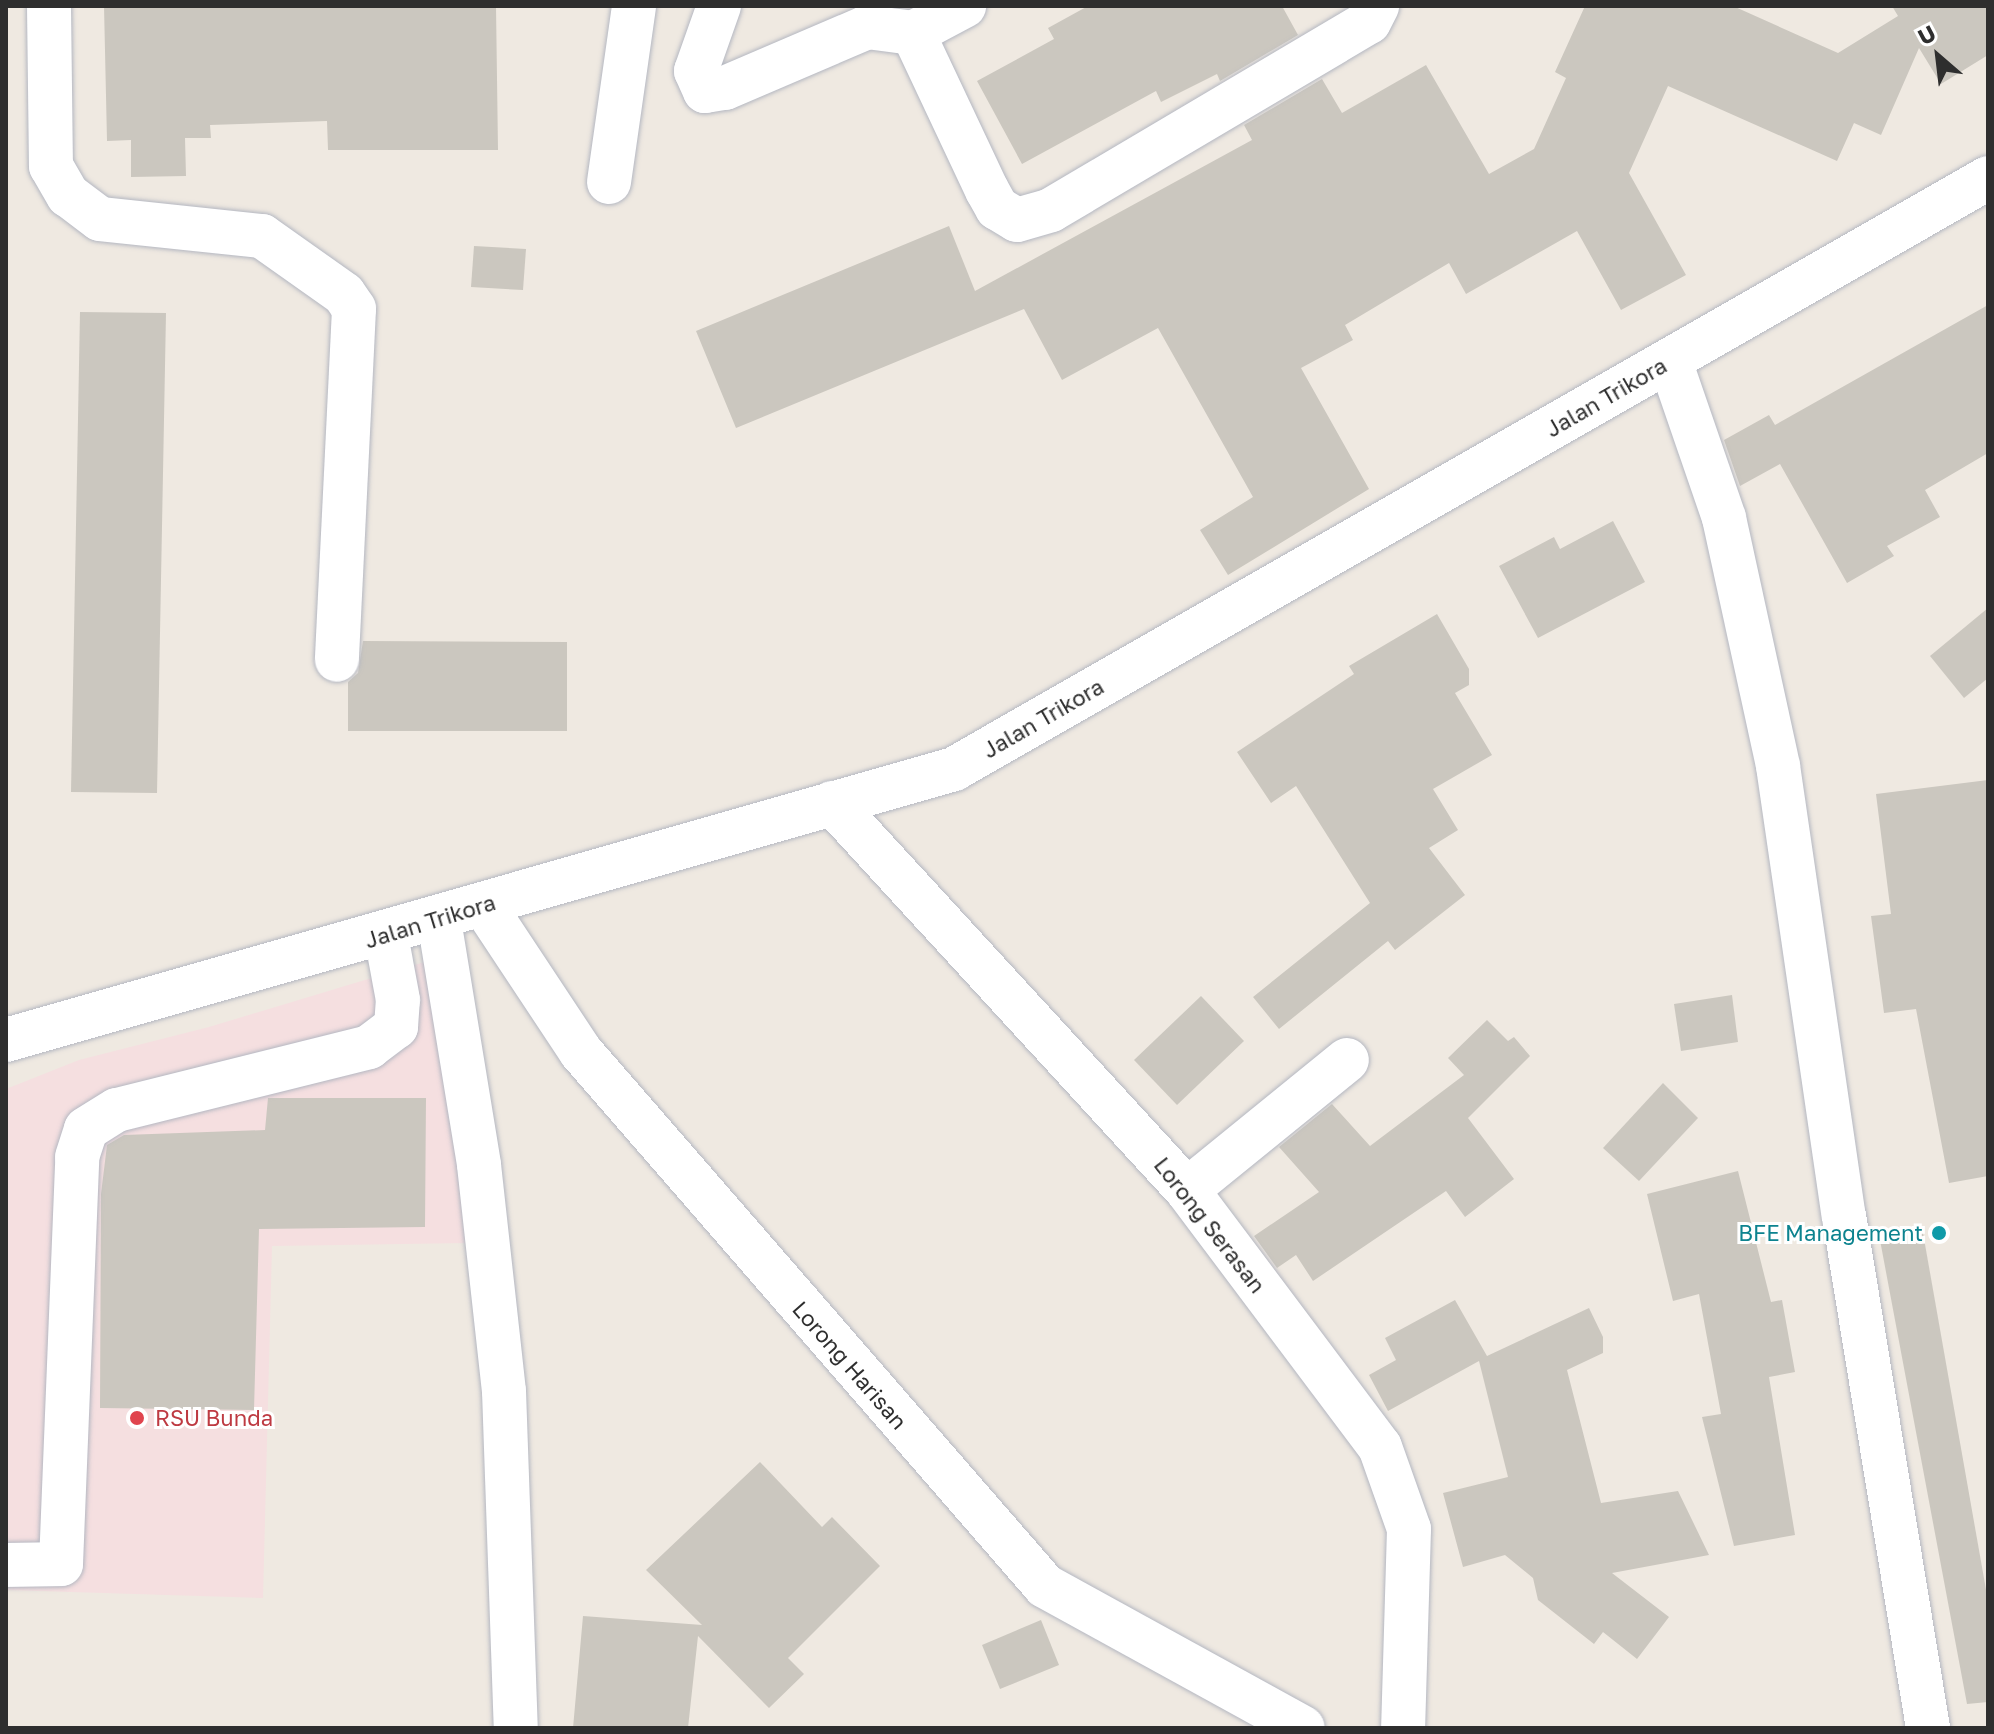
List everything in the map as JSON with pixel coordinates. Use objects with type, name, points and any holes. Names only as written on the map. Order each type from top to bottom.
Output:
[{"type":"street","points":[[49,6],[51,166],[68,195],[100,219],[262,236],[344,294],[354,309],[337,660]]},
{"type":"street","points":[[609,182],[634,6]]},
{"type":"street","points":[[719,6],[696,71],[705,91],[725,88],[867,27],[913,33],[964,6]]},
{"type":"street","points":[[913,33],[997,208],[1017,220],[1051,210],[1369,22],[1377,6]]},
{"type":"street","name":"Jalan Trikora","points":[[6,1040],[439,920],[483,904],[954,769],[1988,178]]},
{"type":"street","points":[[1670,361],[1724,518],[1778,766],[1844,1216],[1928,1728]]},
{"type":"street","name":"Lorong Serasan","points":[[832,803],[1187,1190],[1380,1447],[1409,1529],[1403,1728]]},
{"type":"street","name":"Lorong Harisan","points":[[483,904],[581,1052],[1045,1586],[1303,1728]]},
{"type":"street","points":[[439,920],[479,1165],[504,1391],[516,1728]]},
{"type":"street","points":[[6,1565],[61,1564],[77,1157],[86,1129],[117,1110],[369,1047],[396,1027],[398,1000],[386,935]]},
{"type":"street","points":[[1187,1190],[1347,1060]]},
{"type":"shaded area","name":"RSU Bunda","points":[[431,960],[469,1243],[272,1246],[263,1598],[6,1590],[6,1089],[79,1060],[209,1027]]},
{"type":"building","points":[[104,6],[496,6],[498,150],[328,150],[327,121],[210,125],[211,138],[185,138],[186,176],[131,177],[131,140],[107,141]]},
{"type":"building","points":[[1088,6],[1282,6],[1298,35],[1220,81],[1217,74],[1161,102],[1156,91],[1022,164],[977,81],[1054,39],[1048,28]]},
{"type":"building","points":[[1585,6],[1733,6],[1838,53],[1898,16],[1892,6],[1988,6],[1988,55],[1941,84],[1919,48],[1881,135],[1854,123],[1837,161],[1668,86],[1629,173],[1686,275],[1621,310],[1577,231],[1466,294],[1449,263],[1345,325],[1353,340],[1301,368],[1369,489],[1228,575],[1200,530],[1253,497],[1158,328],[1062,380],[1024,309],[736,428],[696,331],[949,226],[975,291],[1252,140],[1244,125],[1322,79],[1342,113],[1426,65],[1489,174],[1534,149],[1566,78],[1555,72]]},
{"type":"building","points":[[474,246],[526,249],[523,290],[471,287]]},
{"type":"building","points":[[1988,305],[1988,453],[1925,490],[1940,517],[1887,546],[1894,556],[1847,583],[1780,464],[1740,486],[1724,440],[1769,415],[1775,425]]},
{"type":"building","points":[[80,312],[166,313],[157,793],[71,792]]},
{"type":"building","points":[[1613,521],[1645,582],[1538,638],[1499,566],[1554,537],[1560,549]]},
{"type":"building","points":[[1988,608],[1988,678],[1964,698],[1930,656]]},
{"type":"building","points":[[1437,614],[1469,669],[1469,685],[1455,693],[1492,755],[1433,789],[1458,830],[1429,848],[1465,895],[1395,950],[1388,941],[1279,1029],[1253,997],[1370,903],[1296,786],[1271,803],[1237,752],[1354,674],[1349,666]]},
{"type":"building","points":[[363,641],[567,642],[567,731],[348,731],[348,682],[358,673]]},
{"type":"building","points":[[1988,780],[1988,1176],[1949,1183],[1916,1009],[1884,1013],[1871,916],[1891,914],[1876,794]]},
{"type":"building","points":[[1732,995],[1738,1042],[1681,1051],[1674,1004]]},
{"type":"building","points":[[1201,996],[1244,1041],[1177,1105],[1134,1060]]},
{"type":"building","points":[[1487,1020],[1508,1041],[1514,1037],[1530,1056],[1468,1118],[1514,1179],[1465,1217],[1446,1191],[1313,1281],[1296,1255],[1277,1268],[1254,1236],[1319,1192],[1279,1147],[1332,1104],[1370,1146],[1464,1075],[1448,1058]]},
{"type":"building","points":[[1663,1083],[1698,1118],[1639,1181],[1603,1148]]},
{"type":"building","points":[[268,1098],[426,1098],[425,1227],[259,1229],[254,1410],[100,1408],[101,1194],[107,1145],[124,1135],[265,1130]]},
{"type":"building","points":[[1738,1171],[1771,1302],[1782,1300],[1795,1372],[1769,1377],[1795,1535],[1734,1546],[1702,1417],[1721,1414],[1699,1294],[1673,1301],[1647,1194]]},
{"type":"building","points":[[1923,1233],[1988,1601],[1988,1702],[1967,1704],[1880,1240]]},
{"type":"building","points":[[1455,1300],[1487,1356],[1589,1308],[1603,1337],[1603,1353],[1567,1370],[1601,1503],[1678,1491],[1709,1555],[1612,1573],[1669,1617],[1637,1659],[1603,1632],[1594,1644],[1538,1600],[1533,1578],[1505,1555],[1463,1567],[1443,1493],[1508,1477],[1479,1361],[1388,1411],[1369,1375],[1396,1360],[1385,1338]]},
{"type":"building","points":[[760,1462],[822,1527],[832,1517],[880,1566],[788,1658],[804,1674],[769,1708],[698,1636],[688,1728],[573,1728],[583,1616],[702,1625],[646,1570]]},
{"type":"building","points":[[1041,1620],[1059,1665],[1000,1689],[982,1645]]},
{"type":"place","name":"BFE Management","points":[[1939,1233]]},
{"type":"place","name":"RSU Bunda","points":[[137,1418]]}]
